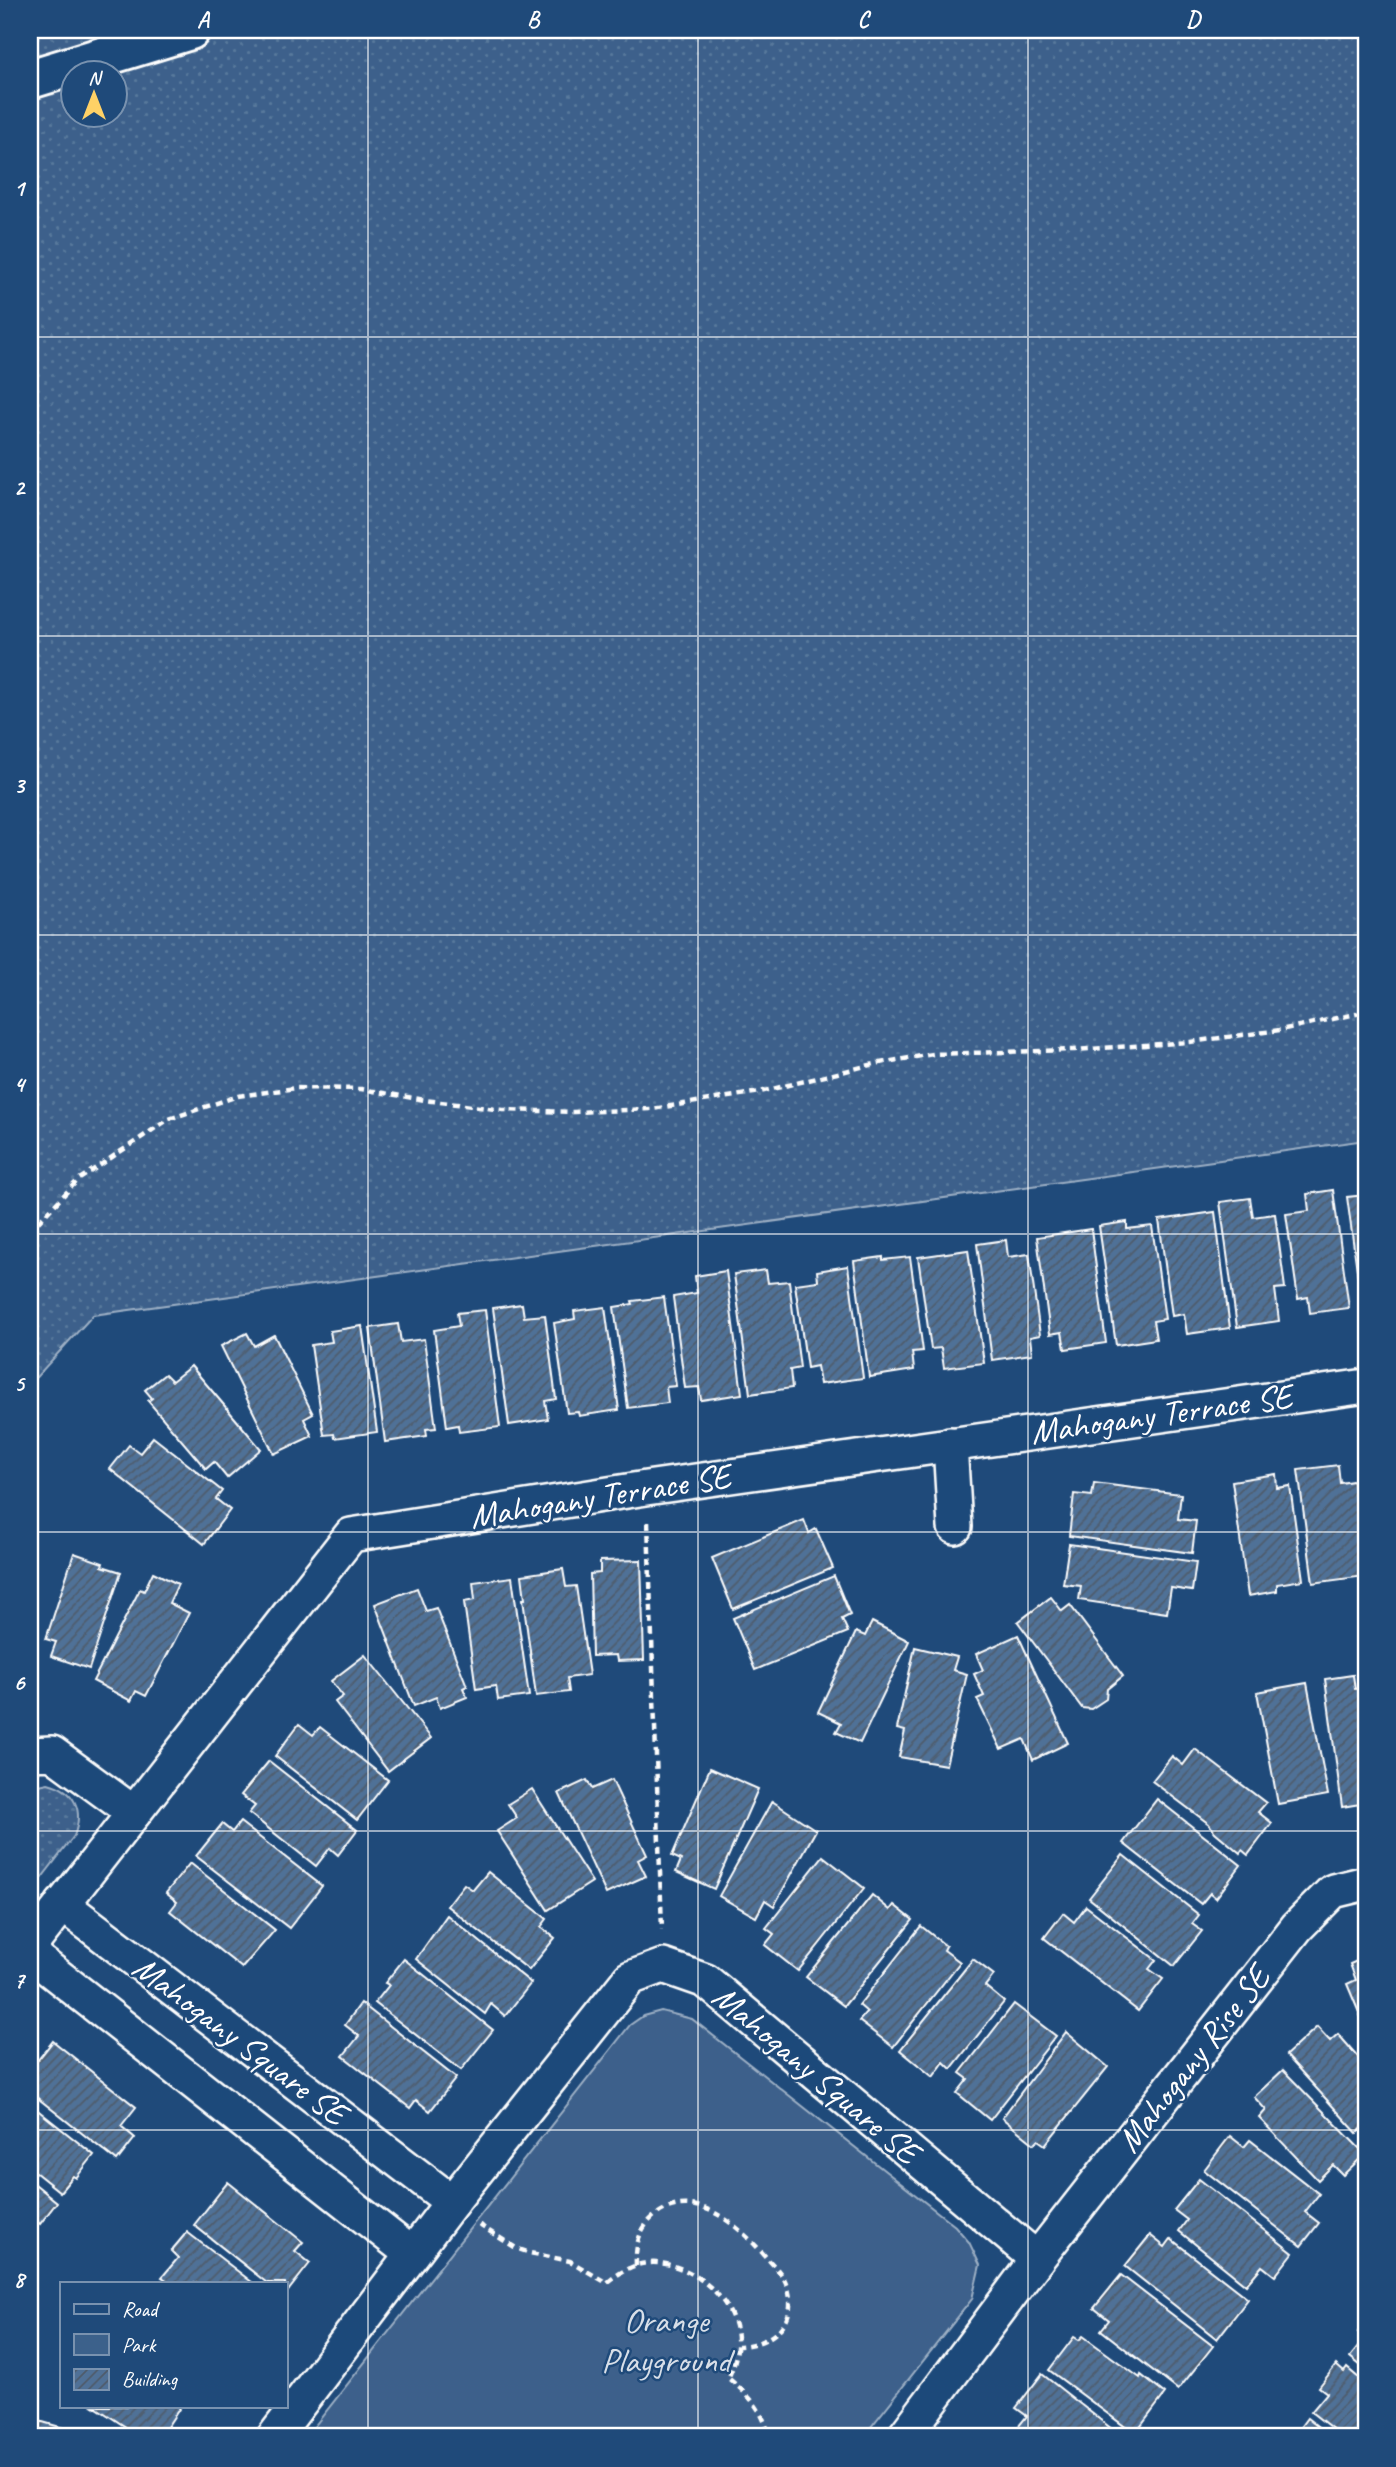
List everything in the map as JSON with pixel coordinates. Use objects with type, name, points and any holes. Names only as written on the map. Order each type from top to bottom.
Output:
[{"type":"highway","points":[[30,79],[190,30]]},
{"type":"street","name":"Mahogany Terrace SE","points":[[30,1946],[351,1535],[646,1488],[1366,1385]]},
{"type":"street","points":[[950,1444],[955,1527]]},
{"type":"street","points":[[30,1754],[52,1753],[134,1812]]},
{"type":"street","name":"Mahogany Rise SE","points":[[1037,2259],[1297,1927],[1334,1891],[1366,1883]]},
{"type":"street","name":"Mahogany Square SE","points":[[62,1904],[452,2202]]},
{"type":"street","name":"Mahogany Square SE","points":[[30,1954],[412,2254]]},
{"type":"street","points":[[274,2437],[452,2202],[631,1978],[663,1966]]},
{"type":"street","name":"Mahogany Square SE","points":[[663,1966],[706,1981],[1037,2259]]},
{"type":"street","points":[[904,2437],[1037,2259]]},
{"type":"path","points":[[30,1231],[78,1180],[169,1119],[238,1096],[296,1088],[362,1088],[502,1110],[574,1112],[652,1109],[760,1092],[874,1064],[933,1054],[1074,1050],[1190,1042],[1280,1030],[1366,1012]]},
{"type":"path","points":[[646,1488],[663,1966]]},
{"type":"path","points":[[636,2266],[635,2249],[640,2233],[650,2219],[664,2209],[680,2204],[697,2206],[713,2211],[729,2222],[755,2244],[777,2269],[785,2280],[789,2293],[786,2319],[779,2331],[767,2341],[753,2346],[737,2346]]},
{"type":"path","points":[[488,2217],[481,2226],[516,2248],[570,2261],[607,2283],[636,2266],[653,2263],[685,2270],[715,2292],[728,2308],[736,2326],[736,2363],[728,2378],[757,2405],[763,2414],[770,2437]]},
{"type":"green space","points":[[30,30],[1366,30],[1366,1140],[93,1315],[30,1384]]},
{"type":"green space","points":[[48,1783],[65,1791],[75,1802],[77,1827],[74,1836],[30,1893],[30,1787]]},
{"type":"green space","name":"Orange Playground","points":[[661,2011],[692,2019],[955,2226],[969,2242],[980,2265],[972,2299],[863,2437],[306,2437],[630,2025],[643,2016]]},
{"type":"building","points":[[1333,1190],[1349,1308],[1310,1313],[1308,1297],[1298,1299],[1286,1214],[1309,1211],[1307,1194]]},
{"type":"building","points":[[1366,1195],[1366,1306],[1362,1307],[1347,1197]]},
{"type":"building","points":[[1250,1198],[1253,1217],[1275,1214],[1285,1288],[1275,1289],[1279,1321],[1237,1327],[1220,1202]]},
{"type":"building","points":[[1215,1212],[1230,1328],[1187,1334],[1184,1314],[1172,1316],[1159,1220]]},
{"type":"building","points":[[1127,1222],[1127,1229],[1152,1226],[1165,1319],[1153,1321],[1156,1339],[1116,1345],[1099,1226]]},
{"type":"building","points":[[1091,1229],[1106,1343],[1065,1349],[1062,1332],[1050,1334],[1037,1237]]},
{"type":"building","points":[[1006,1240],[1008,1257],[1029,1254],[1040,1335],[1030,1337],[1032,1354],[992,1360],[977,1244]]},
{"type":"building","points":[[968,1250],[984,1363],[944,1368],[941,1348],[931,1349],[918,1257]]},
{"type":"building","points":[[883,1257],[883,1260],[910,1257],[923,1351],[912,1352],[914,1370],[869,1377],[854,1261]]},
{"type":"building","points":[[848,1266],[863,1378],[820,1384],[817,1366],[807,1368],[795,1284],[818,1281],[817,1271]]},
{"type":"building","points":[[766,1270],[768,1283],[789,1281],[800,1368],[790,1370],[792,1388],[750,1394],[734,1274]]},
{"type":"building","points":[[726,1271],[742,1394],[701,1400],[699,1387],[685,1388],[673,1297],[697,1293],[695,1276]]},
{"type":"building","points":[[664,1297],[676,1386],[666,1387],[668,1403],[628,1408],[614,1307],[633,1304],[632,1301]]},
{"type":"building","points":[[522,1304],[524,1317],[545,1315],[556,1399],[545,1401],[548,1419],[509,1425],[493,1308]]},
{"type":"building","points":[[605,1307],[619,1410],[579,1416],[578,1412],[567,1413],[554,1323],[575,1319],[574,1311]]},
{"type":"building","points":[[485,1310],[500,1427],[459,1432],[458,1425],[447,1427],[434,1330],[459,1326],[457,1313]]},
{"type":"building","points":[[398,1324],[401,1342],[424,1339],[436,1428],[426,1429],[427,1436],[385,1442],[370,1328]]},
{"type":"building","points":[[362,1326],[377,1432],[335,1438],[334,1434],[324,1435],[311,1345],[332,1342],[330,1331]]},
{"type":"building","points":[[247,1333],[254,1346],[274,1335],[313,1414],[304,1419],[312,1436],[274,1454],[221,1346]]},
{"type":"building","points":[[191,1366],[261,1449],[227,1478],[214,1462],[206,1469],[148,1401],[152,1398],[145,1390],[165,1374],[172,1381]]},
{"type":"building","points":[[153,1437],[222,1491],[216,1499],[230,1510],[204,1544],[110,1469],[129,1445],[140,1453]]},
{"type":"building","points":[[1338,1465],[1340,1483],[1353,1481],[1365,1576],[1313,1583],[1298,1470]]},
{"type":"building","points":[[1276,1474],[1277,1488],[1290,1486],[1303,1580],[1277,1584],[1277,1591],[1248,1596],[1232,1481]]},
{"type":"building","points":[[1094,1483],[1181,1494],[1178,1519],[1196,1521],[1192,1553],[1069,1536],[1074,1494],[1092,1496]]},
{"type":"building","points":[[804,1520],[809,1533],[816,1529],[833,1568],[733,1609],[712,1558]]},
{"type":"building","points":[[1069,1544],[1196,1562],[1192,1591],[1171,1588],[1167,1613],[1079,1600],[1081,1586],[1063,1584]]},
{"type":"building","points":[[74,1553],[121,1572],[89,1669],[51,1656],[56,1642],[46,1639]]},
{"type":"building","points":[[641,1560],[644,1660],[617,1661],[616,1655],[592,1656],[590,1574],[600,1573],[600,1561]]},
{"type":"building","points":[[563,1569],[566,1587],[576,1586],[589,1675],[567,1678],[569,1692],[536,1696],[522,1575]]},
{"type":"building","points":[[153,1572],[178,1584],[169,1603],[189,1613],[146,1696],[136,1691],[131,1701],[93,1681],[140,1589],[144,1591]]},
{"type":"building","points":[[834,1576],[850,1615],[842,1619],[848,1632],[755,1670],[733,1618]]},
{"type":"building","points":[[512,1577],[529,1696],[498,1700],[496,1686],[476,1689],[464,1602],[475,1600],[473,1582]]},
{"type":"building","points":[[417,1588],[426,1611],[436,1608],[467,1686],[463,1688],[467,1697],[440,1708],[436,1697],[414,1706],[375,1604]]},
{"type":"building","points":[[1051,1597],[1062,1611],[1070,1605],[1123,1676],[1107,1689],[1106,1699],[1091,1709],[1082,1708],[1018,1622]]},
{"type":"building","points":[[872,1622],[909,1641],[860,1743],[836,1732],[841,1723],[818,1712],[856,1632],[865,1636]]},
{"type":"building","points":[[1018,1635],[1068,1743],[1033,1760],[1024,1739],[1001,1749],[977,1699],[984,1696],[974,1674],[983,1670],[976,1654]]},
{"type":"building","points":[[915,1647],[957,1657],[953,1670],[967,1674],[946,1765],[899,1757],[905,1731],[897,1729]]},
{"type":"building","points":[[365,1655],[431,1738],[388,1771],[335,1702],[343,1696],[331,1681]]},
{"type":"building","points":[[1353,1675],[1355,1689],[1366,1688],[1366,1803],[1342,1807],[1325,1679]]},
{"type":"building","points":[[1307,1683],[1328,1795],[1278,1804],[1257,1692]]},
{"type":"building","points":[[299,1724],[313,1735],[320,1727],[388,1780],[357,1820],[275,1756]]},
{"type":"building","points":[[1195,1749],[1266,1803],[1258,1812],[1272,1823],[1248,1855],[1242,1850],[1240,1853],[1209,1824],[1152,1781],[1172,1756],[1183,1765]]},
{"type":"building","points":[[269,1761],[357,1830],[338,1855],[330,1848],[316,1866],[249,1813],[255,1806],[241,1795]]},
{"type":"building","points":[[710,1768],[758,1789],[714,1889],[676,1872],[681,1860],[672,1856]]},
{"type":"building","points":[[587,1780],[592,1789],[612,1780],[647,1855],[638,1860],[646,1876],[606,1894],[559,1793]]},
{"type":"building","points":[[532,1789],[592,1882],[548,1910],[497,1831],[517,1818],[508,1804]]},
{"type":"building","points":[[1157,1799],[1241,1865],[1216,1898],[1210,1893],[1201,1904],[1123,1843]]},
{"type":"building","points":[[772,1801],[816,1830],[774,1906],[765,1900],[756,1917],[719,1896]]},
{"type":"building","points":[[240,1822],[322,1886],[289,1928],[196,1856],[222,1824],[232,1832]]},
{"type":"building","points":[[1123,1855],[1199,1915],[1192,1924],[1202,1931],[1174,1966],[1089,1898]]},
{"type":"building","points":[[823,1856],[864,1888],[798,1971],[765,1945],[774,1934],[766,1928]]},
{"type":"building","points":[[190,1863],[275,1930],[242,1968],[170,1911],[177,1902],[166,1893]]},
{"type":"building","points":[[488,1872],[547,1919],[541,1927],[555,1938],[529,1970],[447,1906],[464,1884],[473,1890]]},
{"type":"building","points":[[872,1895],[890,1910],[894,1905],[913,1920],[844,2006],[806,1977]]},
{"type":"building","points":[[1086,1906],[1156,1960],[1149,1969],[1163,1979],[1138,2011],[1044,1938],[1063,1913],[1074,1922]]},
{"type":"building","points":[[447,1915],[531,1983],[505,2016],[491,2004],[485,2014],[416,1959]]},
{"type":"building","points":[[921,1926],[946,1946],[944,1950],[960,1962],[893,2047],[859,2021],[867,2012],[859,2005]]},
{"type":"building","points":[[1366,1957],[1366,2029],[1347,1984],[1356,1980],[1350,1964]]},
{"type":"building","points":[[404,1959],[493,2030],[461,2070],[375,2003],[389,1985],[385,1983]]},
{"type":"building","points":[[973,1959],[994,1975],[985,1986],[1004,2002],[951,2069],[944,2062],[933,2077],[900,2050]]},
{"type":"building","points":[[361,2003],[456,2078],[430,2111],[416,2100],[410,2108],[343,2056],[359,2036],[345,2025]]},
{"type":"building","points":[[1014,2004],[1056,2036],[990,2120],[957,2093],[968,2079],[960,2073]]},
{"type":"building","points":[[1317,2027],[1330,2041],[1338,2034],[1366,2066],[1366,2125],[1357,2133],[1286,2055]]},
{"type":"building","points":[[1066,2032],[1108,2067],[1045,2145],[1038,2140],[1034,2144],[1002,2118]]},
{"type":"building","points":[[53,2041],[136,2107],[121,2126],[135,2138],[117,2161],[30,2092],[30,2070]]},
{"type":"building","points":[[1283,2070],[1365,2154],[1343,2175],[1333,2165],[1318,2180],[1259,2118],[1266,2110],[1254,2097]]},
{"type":"building","points":[[30,2104],[94,2155],[76,2178],[73,2176],[60,2192],[30,2168]]},
{"type":"building","points":[[1230,2136],[1244,2147],[1250,2140],[1319,2194],[1305,2212],[1319,2223],[1301,2246],[1204,2170]]},
{"type":"building","points":[[1199,2179],[1293,2253],[1275,2276],[1262,2266],[1246,2285],[1179,2231],[1187,2220],[1174,2210]]},
{"type":"building","points":[[30,2180],[57,2202],[40,2224],[30,2216]]},
{"type":"building","points":[[228,2182],[303,2242],[295,2251],[310,2263],[287,2292],[287,2282],[266,2282],[194,2225]]},
{"type":"building","points":[[187,2232],[252,2282],[170,2282],[162,2277],[178,2258],[171,2251]]},
{"type":"building","points":[[1150,2235],[1165,2247],[1171,2239],[1248,2299],[1217,2339],[1125,2266]]},
{"type":"building","points":[[1121,2275],[1213,2346],[1178,2390],[1101,2330],[1109,2320],[1094,2308]]},
{"type":"building","points":[[1366,2321],[1366,2337],[1358,2332]]},
{"type":"building","points":[[1083,2336],[1165,2394],[1135,2434],[1049,2370],[1074,2337],[1079,2340]]},
{"type":"building","points":[[1366,2337],[1366,2370],[1350,2357]]},
{"type":"building","points":[[1336,2365],[1344,2372],[1347,2368],[1366,2384],[1366,2437],[1343,2437],[1311,2412],[1327,2393],[1319,2387]]},
{"type":"building","points":[[1042,2374],[1122,2437],[1031,2437],[1018,2427],[1027,2416],[1016,2408]]},
{"type":"building","points":[[97,2408],[180,2408],[161,2436],[150,2429],[145,2437]]},
{"type":"building","points":[[1307,2418],[1331,2437],[1293,2437]]},
{"type":"building","points":[[39,2421],[95,2437],[35,2437]]}]
